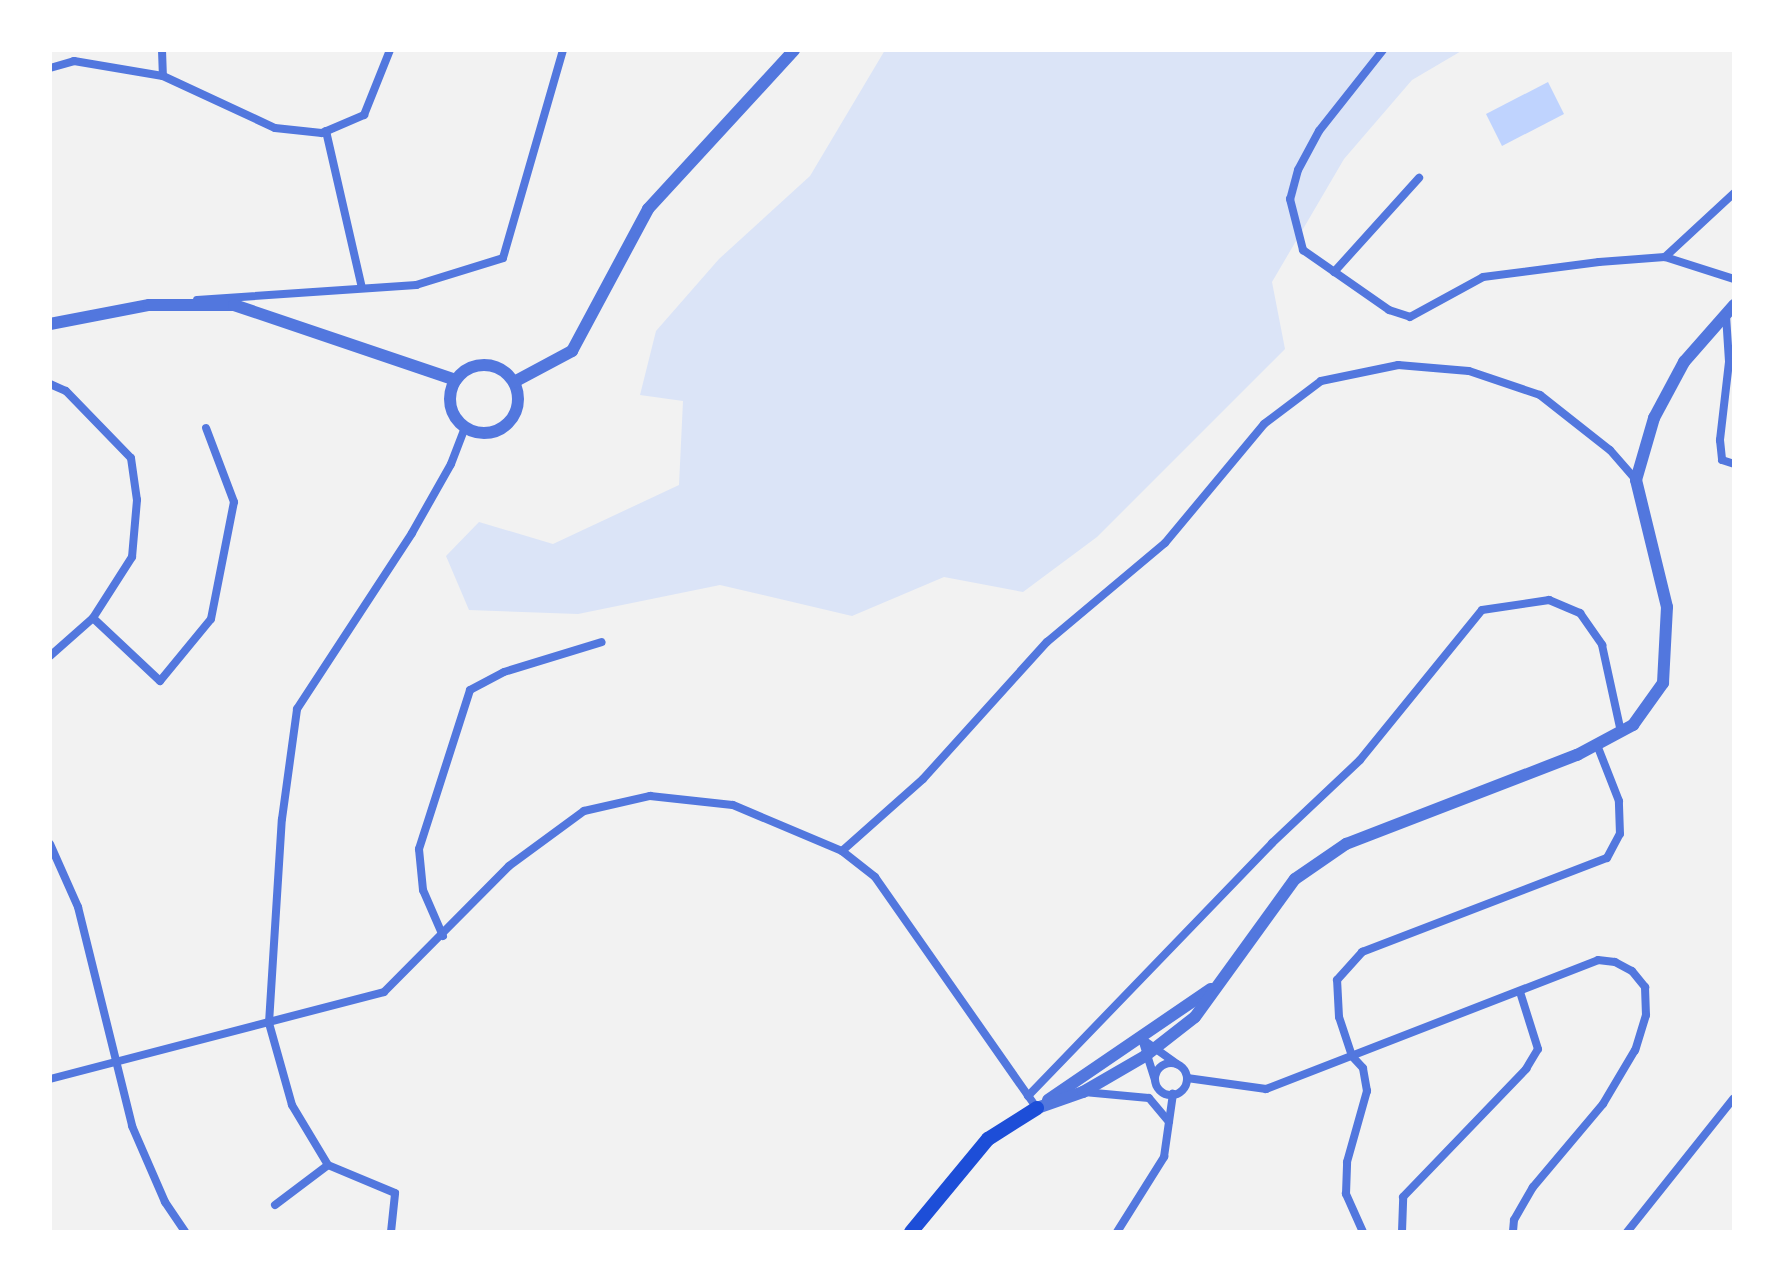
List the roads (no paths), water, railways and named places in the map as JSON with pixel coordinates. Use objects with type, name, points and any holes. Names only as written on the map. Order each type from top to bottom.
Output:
[{"type":"main road","points":[[911,1232],[988,1139],[1032,1102]]},
{"type":"street","points":[[162,50],[163,76]]},
{"type":"street","points":[[50,68],[74,61],[163,76],[275,128],[326,131],[364,115],[390,50]]},
{"type":"street","points":[[50,324],[149,305],[416,285],[503,258],[563,50]]},
{"type":"street","points":[[514,382],[572,351],[648,209],[794,50]]},
{"type":"street","points":[[1383,50],[1319,131],[1298,170],[1290,199],[1303,250],[1389,310],[1410,317],[1483,277],[1665,257],[1734,279]]},
{"type":"street","points":[[326,131],[362,288]]},
{"type":"street","points":[[1334,272],[1419,178]]},
{"type":"street","points":[[1665,257],[1734,193]]},
{"type":"street","points":[[149,305],[234,305],[456,380],[483,365],[495,367],[514,382],[518,403],[504,427],[482,433],[465,427],[451,407],[456,380]]},
{"type":"street","points":[[1730,309],[1729,362],[1720,440],[1722,460],[1734,464]]},
{"type":"street","points":[[1636,480],[1654,418],[1684,362],[1730,309]]},
{"type":"street","points":[[842,851],[923,779],[1047,642],[1165,543],[1264,424],[1321,381],[1398,365],[1469,371],[1540,395],[1610,450],[1636,480],[1667,607],[1663,683],[1633,725],[1597,745],[1346,844],[1295,879],[1195,1017],[1160,1047],[1083,1092]]},
{"type":"street","points":[[50,384],[66,391],[131,458],[137,500],[132,557],[93,618],[50,656]]},
{"type":"street","points":[[391,1232],[395,1193],[328,1165],[292,1105],[269,1023],[282,819],[297,709],[412,533],[451,464],[465,427]]},
{"type":"street","points":[[93,618],[160,681],[211,619],[234,502],[206,428]]},
{"type":"street","points":[[1032,1102],[1272,843],[1360,760],[1482,610],[1549,600],[1580,613],[1602,645],[1621,732]]},
{"type":"street","points":[[443,936],[423,890],[419,849],[470,690],[504,672],[602,642]]},
{"type":"street","points":[[1363,1232],[1346,1194],[1347,1162],[1367,1091],[1363,1068],[1352,1056],[1339,1017],[1337,980],[1362,952],[1607,858],[1620,834],[1619,801],[1597,745]]},
{"type":"street","points":[[50,1079],[384,992],[443,936],[509,866],[584,811],[650,796],[733,805],[842,851],[875,877],[1032,1102]]},
{"type":"street","points":[[50,844],[78,907],[113,1063],[165,1202],[185,1232]]},
{"type":"street","points":[[1142,1039],[1160,1047],[1178,1064],[1187,1078],[1266,1089],[1598,960],[1615,962],[1632,971],[1645,987],[1646,1015],[1635,1050],[1603,1104],[1533,1187],[1514,1220],[1513,1232]]},
{"type":"street","points":[[1032,1102],[1142,1039],[1217,985]]},
{"type":"street","points":[[1402,1232],[1403,1197],[1526,1069],[1538,1049],[1520,992]]},
{"type":"street","points":[[1142,1039],[1145,1056],[1157,1085],[1173,1094],[1182,1091],[1187,1078]]},
{"type":"street","points":[[1157,1085],[1158,1070],[1178,1064]]},
{"type":"street","points":[[1032,1102],[1083,1092],[1149,1098],[1169,1122]]},
{"type":"street","points":[[1117,1232],[1164,1157],[1173,1094]]},
{"type":"street","points":[[1627,1232],[1734,1098]]},
{"type":"street","points":[[275,1205],[328,1165]]},
{"type":"water","points":[[1548,82],[1564,114],[1502,146],[1486,114]]}]
